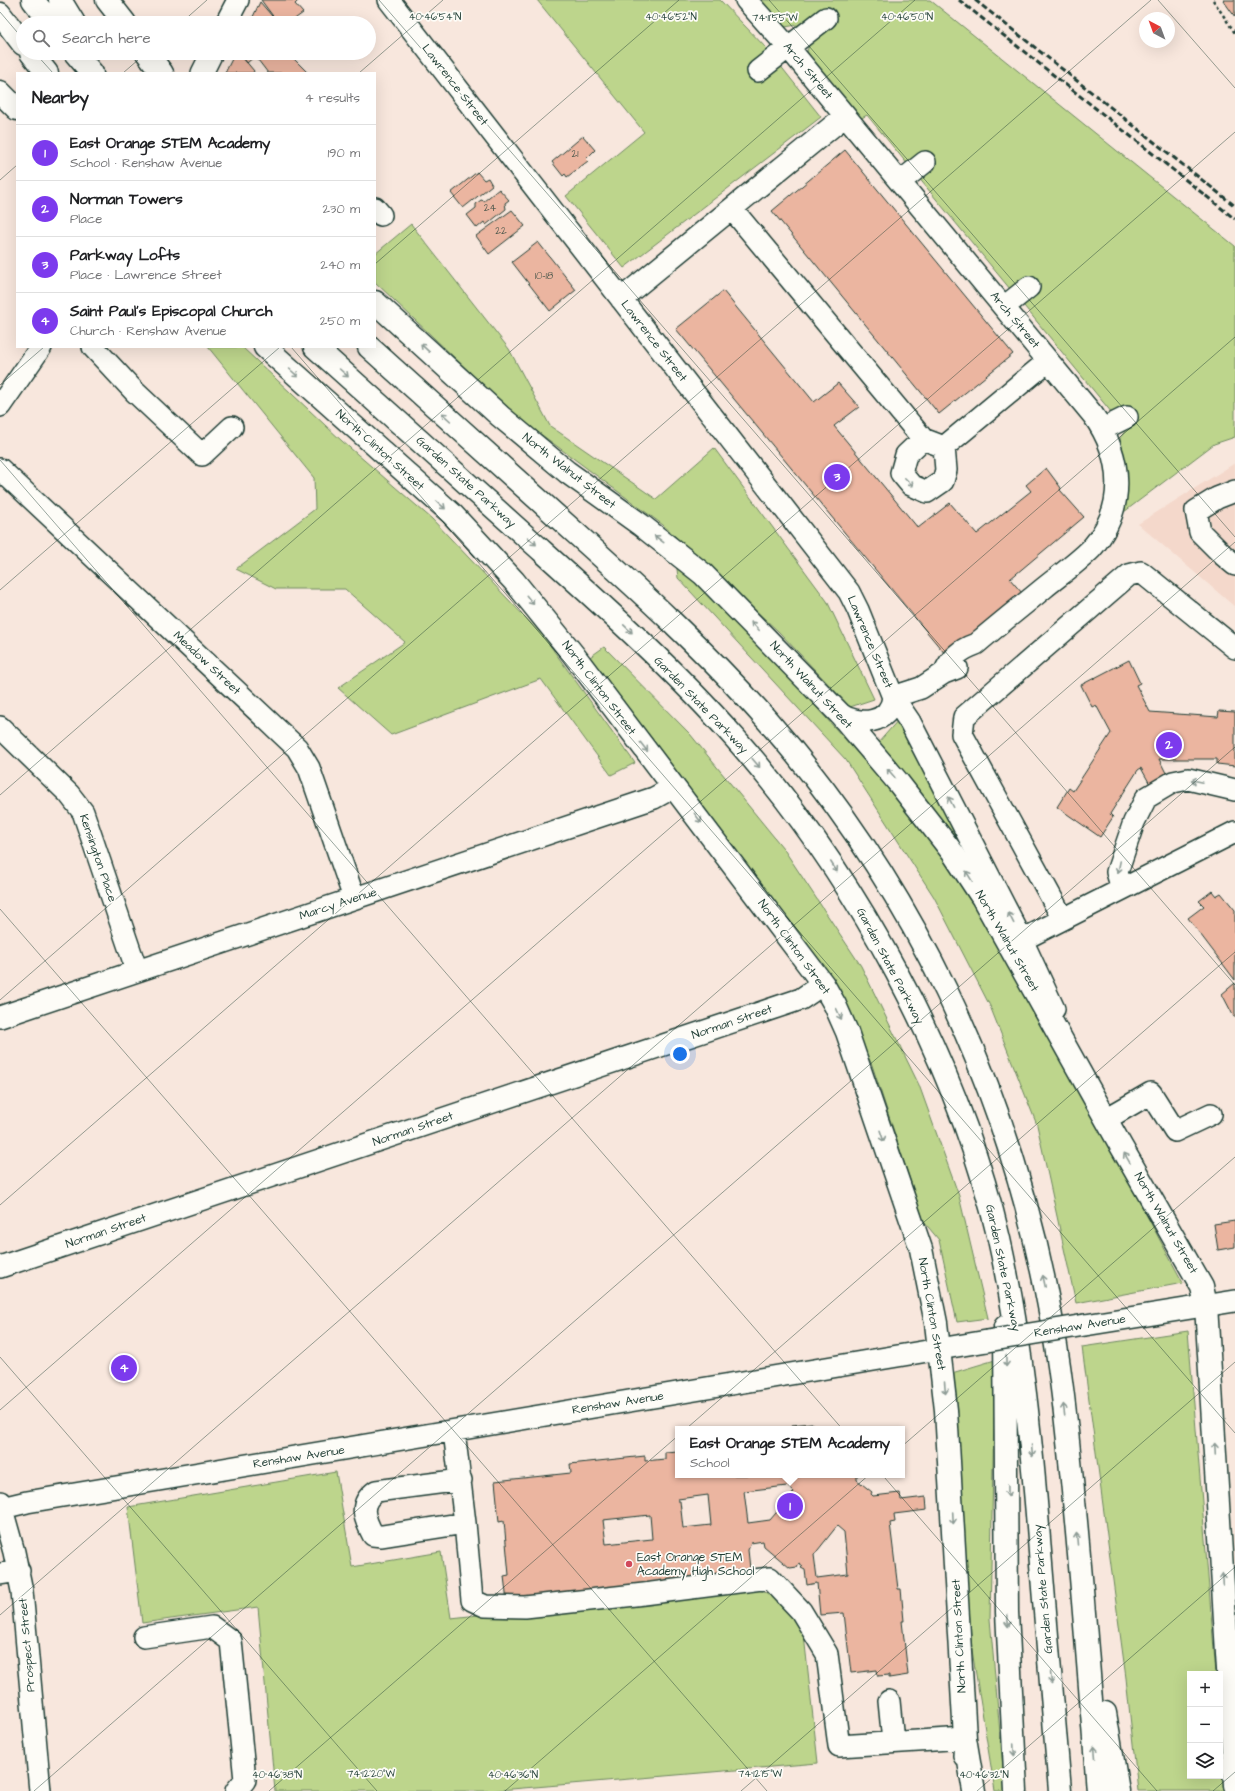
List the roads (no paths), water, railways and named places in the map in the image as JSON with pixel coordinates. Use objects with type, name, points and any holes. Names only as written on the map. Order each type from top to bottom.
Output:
[{"type":"main road","points":[[33,0],[46,16]]},
{"type":"main road","points":[[60,0],[70,16]]},
{"type":"main road","points":[[107,0],[119,16]]},
{"type":"main road","points":[[0,14],[16,35]]},
{"type":"main road","points":[[36,60],[46,72]]},
{"type":"main road","points":[[81,60],[91,72]]},
{"type":"main road","points":[[98,60],[105,72]]},
{"type":"main road","points":[[152,60],[161,72]]},
{"type":"main road","points":[[0,92],[16,108]]},
{"type":"main road","name":"North Walnut Street","points":[[378,305],[500,416],[567,472],[641,525],[702,574],[840,714],[897,781],[957,858],[994,918],[1106,1120],[1202,1287],[1206,1305],[1235,1786]]},
{"type":"main road","name":"North Clinton Street","points":[[266,348],[457,520],[514,581],[564,642],[674,787],[823,984],[835,1005],[847,1032],[920,1249],[931,1291],[940,1349],[947,1417],[965,1738]]},
{"type":"main road","name":"Garden State Parkway","points":[[316,348],[597,600],[691,691],[747,752],[812,835],[873,930],[902,985],[952,1094],[990,1206],[1004,1266],[1021,1354],[1031,1445],[1060,1791]]},
{"type":"main road","points":[[370,348],[662,612],[766,718],[823,787],[858,835],[905,911],[933,962],[963,1023],[993,1099],[1012,1156],[1030,1220],[1048,1301],[1058,1358],[1069,1448],[1098,1791]]},
{"type":"main road","points":[[1004,1266],[1008,1496],[1007,1612],[1016,1791]]},
{"type":"main road","points":[[1080,1567],[1118,1791]]},
{"type":"main road","points":[[965,1738],[974,1791]]},
{"type":"street","points":[[230,16],[238,0]]},
{"type":"street","name":"Lawrence Street","points":[[389,0],[849,592],[858,610],[893,698],[910,722],[1022,940],[1092,1093]]},
{"type":"street","name":"Arch Street","points":[[746,0],[788,47],[1048,361],[1103,429],[1112,451],[1117,477],[1116,498],[1104,530],[1082,557],[976,644],[964,648],[950,659],[944,673],[921,688],[893,698]]},
{"type":"street","points":[[758,71],[826,18]]},
{"type":"street","points":[[202,72],[208,60]]},
{"type":"street","points":[[622,299],[845,116]]},
{"type":"street","points":[[900,182],[925,162]]},
{"type":"street","points":[[732,209],[923,439],[944,447]]},
{"type":"street","points":[[1004,307],[1029,287]]},
{"type":"street","points":[[0,406],[40,348]]},
{"type":"street","points":[[93,348],[135,392],[202,455],[232,427]]},
{"type":"street","points":[[944,447],[1048,361]]},
{"type":"street","points":[[1103,429],[1127,418]]},
{"type":"street","points":[[923,439],[906,456],[902,473],[911,485],[927,492],[943,482],[946,470],[944,447]]},
{"type":"street","name":"Meadow Street","points":[[0,469],[297,748],[309,768],[354,898]]},
{"type":"street","points":[[1235,491],[1217,498],[1196,511],[1200,532],[1222,555],[1235,565]]},
{"type":"street","points":[[1063,919],[962,734],[964,717],[1129,575],[1141,572],[1235,648]]},
{"type":"street","name":"Lawrence Street","points":[[840,714],[856,722],[869,722],[887,712],[893,703],[893,698]]},
{"type":"street","name":"Kensington Place","points":[[2,732],[69,794],[83,812],[137,971]]},
{"type":"street","points":[[1122,889],[1117,872],[1134,822],[1146,798],[1173,782],[1188,779],[1235,790]]},
{"type":"street","name":"Marcy Avenue","points":[[0,1017],[654,798],[674,787]]},
{"type":"street","points":[[1022,940],[1235,832]]},
{"type":"street","name":"Norman Street","points":[[0,1267],[801,999],[823,984]]},
{"type":"street","points":[[1106,1120],[1152,1093],[1175,1131],[1211,1114]]},
{"type":"street","name":"Renshaw Avenue","points":[[1,1505],[27,1502],[987,1341],[1235,1301]]},
{"type":"street","points":[[454,1431],[461,1480],[472,1600],[485,1606],[526,1606],[644,1594],[770,1578],[801,1611],[827,1654],[840,1746],[965,1738]]},
{"type":"street","points":[[461,1480],[376,1491],[367,1498],[364,1508],[367,1522],[373,1535],[465,1524]]},
{"type":"street","name":"Prospect Street","points":[[1,1505],[9,1572],[24,1609],[40,1791]]},
{"type":"street","points":[[144,1637],[212,1627],[231,1641],[245,1780],[236,1791]]},
{"type":"street","points":[[889,1701],[893,1742]]},
{"type":"street","name":"North Clinton Street","points":[[964,1791],[965,1738]]},
{"type":"railway","points":[[959,0],[1235,219]]},
{"type":"railway","points":[[975,0],[1235,206]]},
{"type":"place","name":"Parkway Lofts","points":[[837,477]]},
{"type":"place","name":"Norman Towers","points":[[1169,745]]},
{"type":"place","name":"Saint Paul's Episcopal Church","points":[[124,1368]]},
{"type":"place","name":"East Orange STEM Academy","points":[[790,1506]]},
{"type":"place","name":"East Orange STEM Academy High School","points":[[629,1564]]}]
